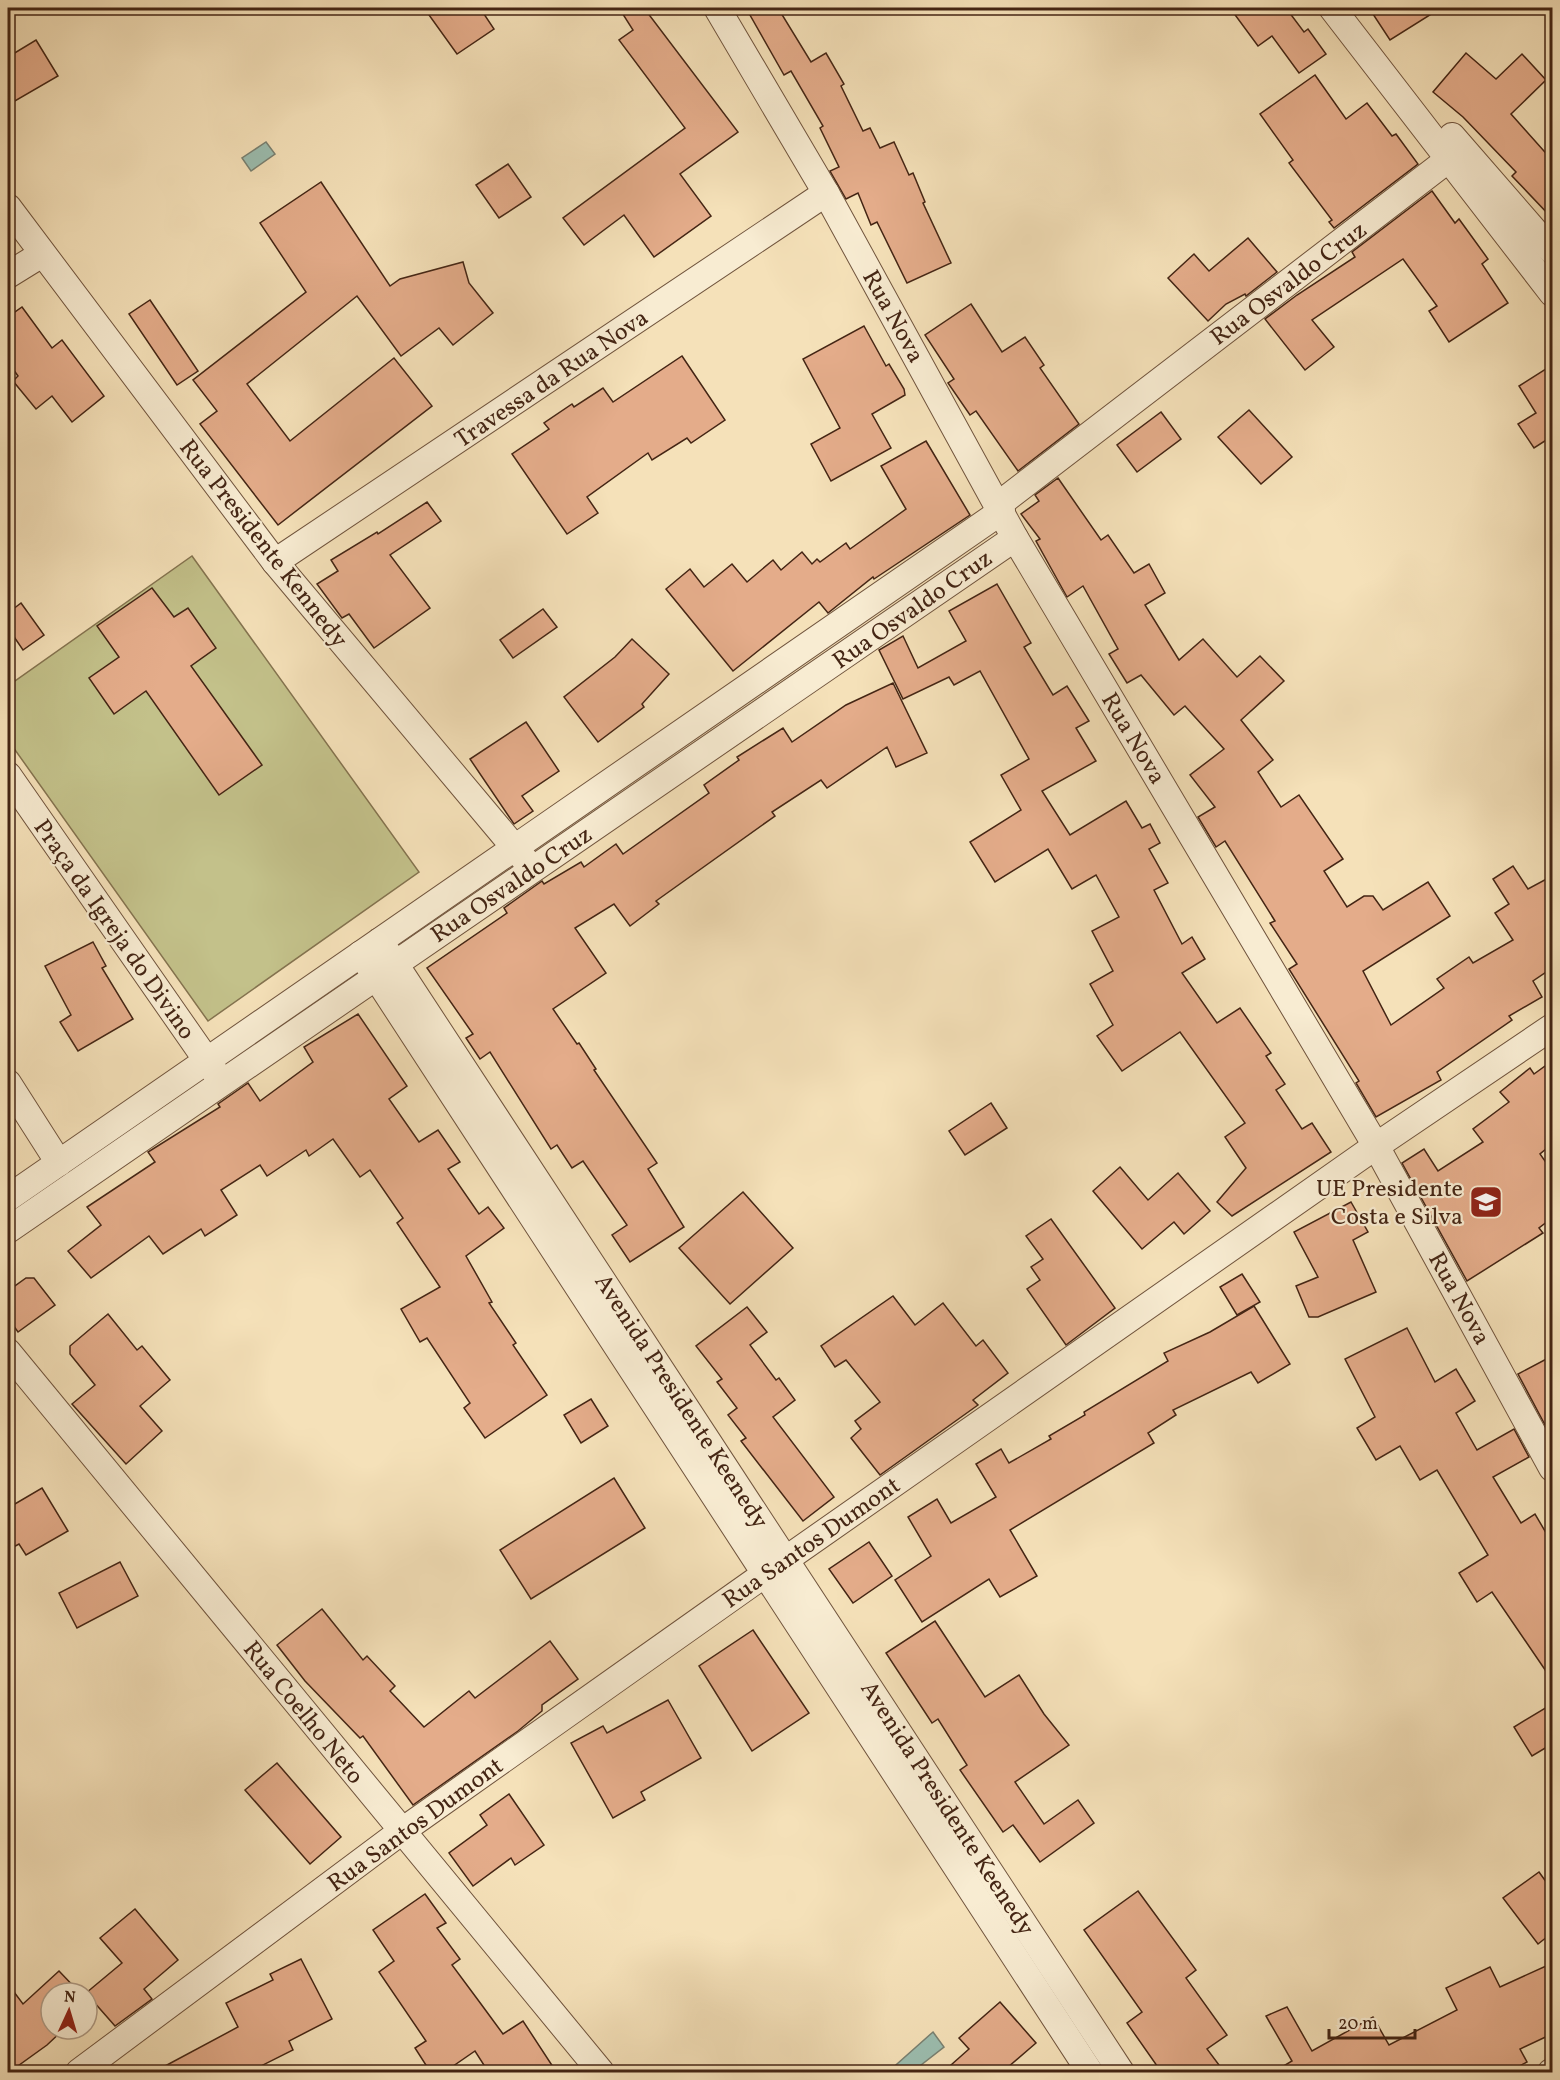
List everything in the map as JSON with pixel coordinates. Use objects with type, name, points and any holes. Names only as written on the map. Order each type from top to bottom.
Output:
[{"type":"street","name":"Rua Nova","points":[[717,8],[826,193],[1015,538],[1377,1146],[1552,1468]]},
{"type":"street","points":[[1332,8],[1456,154],[1552,251]]},
{"type":"street","points":[[1353,8],[1552,294]]},
{"type":"street","name":"Rua Osvaldo Cruz","points":[[8,1198],[1000,508],[1456,154]]},
{"type":"street","name":"Travessa da Rua Nova","points":[[275,562],[826,193]]},
{"type":"street","name":"Rua Presidente Kennedy","points":[[8,207],[275,562],[532,870]]},
{"type":"street","points":[[8,275],[42,254]]},
{"type":"street","name":"Rua Osvaldo Cruz","points":[[8,1230],[1015,538]]},
{"type":"street","name":"Praça da Igreja do Divino","points":[[8,775],[223,1082]]},
{"type":"street","name":"Avenida Presidente Keenedy","points":[[371,947],[775,1567],[1090,2073]]},
{"type":"street","name":"Rua Santos Dumont","points":[[79,2073],[402,1831],[1377,1146],[1552,1027]]},
{"type":"street","points":[[8,1083],[59,1163]]},
{"type":"street","name":"Rua Coelho Neto","points":[[8,1352],[601,2073]]},
{"type":"street","name":"Avenida Presidente Keenedy","points":[[775,1567],[1121,2073]]},
{"type":"shaded area","points":[[266,142],[275,154],[251,171],[242,158]]},
{"type":"shaded area","points":[[192,556],[419,872],[208,1021],[8,740],[8,686]]},
{"type":"shaded area","points":[[933,2032],[944,2047],[912,2072],[888,2072]]},
{"type":"building","points":[[424,8],[480,8],[494,29],[457,54]]},
{"type":"building","points":[[619,8],[644,8],[738,132],[680,174],[711,216],[654,257],[624,215],[584,245],[563,218],[685,128],[619,40],[633,30]]},
{"type":"building","points":[[746,8],[778,8],[811,62],[826,53],[844,84],[841,86],[863,131],[870,128],[880,148],[894,142],[909,175],[913,173],[925,202],[923,203],[951,263],[907,283],[877,222],[871,225],[858,193],[846,199],[830,171],[839,167],[820,128],[823,126],[791,71],[784,75]]},
{"type":"building","points":[[1230,8],[1286,8],[1304,32],[1308,29],[1326,54],[1299,73],[1272,36],[1258,46]]},
{"type":"building","points":[[1369,8],[1441,8],[1390,40]]},
{"type":"building","points":[[36,40],[58,76],[8,105],[8,57]]},
{"type":"building","points":[[1466,53],[1496,79],[1522,54],[1546,80],[1511,114],[1552,160],[1552,218],[1512,176],[1516,172],[1463,117],[1433,92]]},
{"type":"building","points":[[1315,75],[1346,119],[1367,103],[1392,136],[1396,134],[1418,164],[1334,228],[1329,222],[1332,220],[1289,163],[1293,160],[1260,114]]},
{"type":"building","points":[[508,164],[531,197],[499,218],[476,185]]},
{"type":"building","points":[[321,182],[390,286],[400,279],[463,262],[469,283],[493,313],[453,345],[439,328],[401,356],[357,296],[247,384],[290,441],[394,358],[432,406],[278,525],[200,424],[217,411],[193,380],[306,292],[260,223]]},
{"type":"building","points":[[1432,191],[1455,223],[1459,219],[1488,259],[1482,264],[1508,303],[1449,342],[1429,311],[1437,306],[1403,259],[1312,320],[1334,347],[1305,370],[1265,319],[1355,257],[1352,252]]},
{"type":"building","points":[[1248,238],[1277,272],[1246,296],[1245,294],[1226,304],[1208,321],[1168,278],[1194,254],[1209,271]]},
{"type":"building","points":[[150,300],[198,371],[177,385],[129,314]]},
{"type":"building","points":[[971,304],[1002,352],[1025,337],[1044,365],[1040,368],[1079,424],[1018,471],[976,411],[970,415],[948,383],[954,379],[925,335]]},
{"type":"building","points":[[22,307],[52,348],[62,340],[104,396],[72,422],[52,396],[36,409],[13,381],[18,376],[8,362],[8,317]]},
{"type":"building","points":[[864,326],[886,366],[889,364],[904,389],[905,395],[872,414],[891,448],[831,481],[811,444],[840,428],[803,359]]},
{"type":"building","points":[[682,356],[725,420],[691,443],[687,438],[652,460],[648,453],[587,497],[598,513],[567,534],[512,454],[549,429],[544,423],[572,404],[574,407],[603,388],[613,402]]},
{"type":"building","points":[[1552,365],[1552,440],[1551,437],[1534,448],[1518,424],[1536,413],[1519,386]]},
{"type":"building","points":[[1249,410],[1292,457],[1261,484],[1218,437]]},
{"type":"building","points":[[1161,412],[1181,439],[1137,472],[1117,445]]},
{"type":"building","points":[[926,441],[970,515],[874,579],[873,577],[828,613],[819,602],[733,671],[666,589],[690,569],[704,587],[732,564],[747,582],[773,560],[781,570],[802,552],[812,564],[817,559],[820,562],[846,543],[850,549],[906,509],[881,466]]},
{"type":"building","points":[[1058,478],[1101,540],[1108,535],[1134,573],[1149,564],[1165,593],[1145,605],[1179,660],[1203,639],[1237,677],[1260,656],[1284,681],[1241,720],[1273,760],[1258,772],[1281,807],[1299,795],[1343,859],[1324,871],[1347,907],[1364,896],[1373,896],[1383,910],[1428,882],[1450,916],[1363,971],[1391,1025],[1444,988],[1437,979],[1469,957],[1473,963],[1513,940],[1495,913],[1509,904],[1493,879],[1513,866],[1528,889],[1552,876],[1552,968],[1533,981],[1542,997],[1509,1016],[1512,1020],[1437,1072],[1441,1080],[1376,1117],[1356,1083],[1359,1081],[1289,969],[1297,964],[1270,923],[1275,921],[1225,841],[1216,847],[1198,817],[1215,807],[1190,775],[1224,749],[1185,706],[1174,715],[1141,675],[1127,683],[1109,654],[1118,649],[1083,586],[1067,597],[1036,541],[1040,539],[1021,514],[1039,501],[1035,495]]},
{"type":"building","points":[[427,502],[441,521],[390,555],[430,608],[374,648],[349,614],[342,618],[317,584],[338,571],[331,560],[377,532],[378,534]]},
{"type":"building","points":[[997,584],[1031,643],[1024,647],[1053,695],[1067,686],[1089,721],[1076,728],[1096,761],[1042,791],[1070,835],[1126,801],[1142,828],[1150,824],[1160,843],[1149,849],[1168,883],[1154,890],[1182,944],[1192,937],[1205,959],[1182,973],[1217,1023],[1240,1008],[1271,1053],[1266,1056],[1285,1084],[1276,1090],[1302,1129],[1312,1123],[1331,1152],[1232,1216],[1217,1202],[1246,1168],[1225,1137],[1245,1123],[1180,1032],[1122,1071],[1097,1036],[1113,1025],[1090,984],[1113,971],[1092,931],[1119,917],[1096,875],[1072,889],[1048,849],[995,882],[970,842],[1021,810],[1001,775],[1029,759],[980,671],[954,685],[949,677],[903,699],[879,650],[903,636],[918,668],[966,641],[949,611]]},
{"type":"building","points":[[152,588],[174,617],[188,608],[216,648],[191,666],[262,765],[219,795],[146,691],[114,714],[89,678],[119,657],[97,626]]},
{"type":"building","points":[[21,603],[44,635],[23,650],[8,628],[8,613]]},
{"type":"building","points":[[543,609],[557,627],[513,658],[500,640]]},
{"type":"building","points":[[632,639],[669,674],[642,704],[644,707],[598,742],[564,697],[615,657]]},
{"type":"building","points":[[893,683],[927,753],[896,767],[887,747],[827,788],[821,780],[772,812],[775,816],[656,901],[659,904],[630,926],[614,904],[575,928],[606,973],[553,1009],[577,1044],[579,1043],[596,1069],[594,1070],[657,1163],[648,1169],[684,1227],[630,1262],[612,1235],[627,1225],[583,1161],[572,1168],[557,1145],[551,1149],[490,1052],[480,1059],[466,1038],[473,1034],[427,968],[507,913],[504,908],[542,881],[544,884],[581,862],[584,867],[616,844],[623,854],[709,793],[704,785],[739,760],[737,757],[783,728],[792,742],[846,705]]},
{"type":"building","points":[[526,722],[559,771],[522,796],[533,811],[514,824],[470,759]]},
{"type":"building","points":[[93,942],[106,966],[102,968],[133,1019],[78,1051],[60,1022],[71,1015],[45,966]]},
{"type":"building","points":[[358,1014],[407,1086],[389,1099],[419,1142],[438,1130],[460,1162],[448,1169],[479,1214],[488,1207],[504,1228],[466,1256],[492,1302],[489,1303],[516,1343],[513,1345],[547,1395],[485,1438],[464,1408],[470,1403],[427,1338],[420,1342],[401,1309],[440,1287],[397,1223],[403,1218],[370,1170],[360,1177],[333,1139],[309,1156],[306,1150],[267,1176],[260,1165],[221,1190],[237,1215],[205,1236],[201,1229],[163,1254],[149,1236],[91,1278],[68,1251],[101,1225],[87,1207],[155,1162],[148,1152],[220,1107],[218,1104],[248,1083],[260,1101],[313,1062],[304,1047]]},
{"type":"building","points":[[1552,1061],[1552,1144],[1540,1154],[1552,1171],[1552,1218],[1539,1228],[1543,1233],[1467,1281],[1402,1163],[1424,1149],[1438,1171],[1483,1142],[1473,1129],[1509,1102],[1500,1092],[1530,1068],[1534,1074]]},
{"type":"building","points":[[991,1103],[1007,1128],[965,1155],[949,1131]]},
{"type":"building","points":[[1120,1167],[1148,1200],[1178,1173],[1210,1211],[1184,1234],[1174,1222],[1142,1249],[1093,1191]]},
{"type":"building","points":[[743,1192],[793,1248],[730,1304],[679,1248]]},
{"type":"building","points":[[1351,1202],[1368,1232],[1353,1240],[1376,1292],[1318,1317],[1309,1317],[1296,1286],[1318,1277],[1294,1232]]},
{"type":"building","points":[[1051,1219],[1115,1308],[1066,1345],[1027,1289],[1040,1280],[1031,1267],[1043,1259],[1026,1236]]},
{"type":"building","points":[[1242,1274],[1260,1302],[1237,1315],[1220,1287]]},
{"type":"building","points":[[26,1278],[34,1278],[55,1305],[18,1332],[8,1318],[8,1291]]},
{"type":"building","points":[[893,1296],[915,1325],[943,1303],[976,1346],[983,1340],[1008,1373],[973,1400],[978,1405],[880,1475],[851,1438],[861,1429],[855,1421],[880,1402],[846,1360],[835,1367],[821,1346]]},
{"type":"building","points":[[1254,1306],[1290,1364],[1258,1383],[1251,1372],[1173,1410],[1176,1415],[1148,1433],[1154,1443],[1010,1530],[1037,1576],[1000,1597],[989,1579],[922,1622],[895,1580],[931,1556],[908,1517],[937,1499],[951,1523],[996,1497],[976,1464],[1001,1449],[1009,1463],[1051,1439],[1049,1436],[1085,1415],[1084,1412],[1168,1361],[1164,1353],[1210,1332]]},
{"type":"building","points":[[747,1307],[767,1332],[750,1345],[776,1380],[779,1378],[795,1400],[773,1417],[834,1497],[803,1521],[741,1441],[746,1438],[728,1415],[737,1408],[717,1382],[722,1379],[696,1346]]},
{"type":"building","points":[[108,1314],[137,1350],[142,1346],[170,1380],[140,1406],[162,1431],[126,1464],[72,1404],[95,1385],[70,1354],[70,1346]]},
{"type":"building","points":[[1407,1328],[1435,1382],[1456,1369],[1475,1401],[1456,1413],[1477,1450],[1514,1429],[1529,1457],[1493,1477],[1521,1523],[1535,1514],[1552,1543],[1552,1680],[1492,1592],[1477,1602],[1459,1573],[1488,1555],[1437,1470],[1420,1480],[1400,1446],[1376,1460],[1357,1428],[1375,1417],[1345,1359]]},
{"type":"building","points":[[1552,1356],[1552,1438],[1518,1374]]},
{"type":"building","points":[[591,1399],[608,1426],[581,1443],[564,1415]]},
{"type":"building","points":[[614,1478],[645,1528],[531,1599],[500,1550]]},
{"type":"building","points":[[42,1488],[68,1531],[26,1555],[19,1544],[8,1550],[8,1508]]},
{"type":"building","points":[[869,1542],[892,1576],[853,1603],[829,1569]]},
{"type":"building","points":[[120,1562],[138,1596],[77,1628],[59,1593]]},
{"type":"building","points":[[322,1609],[363,1660],[367,1656],[395,1686],[390,1691],[424,1727],[469,1691],[475,1698],[550,1641],[578,1679],[542,1705],[542,1711],[518,1731],[413,1805],[363,1736],[360,1738],[305,1681],[277,1645]]},
{"type":"building","points":[[935,1621],[985,1697],[1019,1675],[1044,1714],[1069,1745],[1015,1782],[1044,1824],[1078,1800],[1094,1823],[1040,1862],[1013,1825],[1003,1832],[960,1770],[967,1765],[938,1719],[932,1723],[886,1653]]},
{"type":"building","points":[[753,1630],[809,1713],[752,1751],[699,1666]]},
{"type":"building","points":[[668,1700],[701,1758],[641,1792],[645,1800],[613,1818],[571,1743],[603,1726],[607,1733]]},
{"type":"building","points":[[1552,1704],[1552,1744],[1532,1756],[1514,1727]]},
{"type":"building","points":[[277,1763],[341,1837],[310,1864],[245,1790]]},
{"type":"building","points":[[509,1794],[544,1845],[515,1865],[511,1858],[473,1886],[449,1853],[487,1825],[480,1815]]},
{"type":"building","points":[[1539,1872],[1552,1890],[1552,1933],[1538,1944],[1503,1898]]},
{"type":"building","points":[[1138,1891],[1196,1970],[1186,1978],[1227,2035],[1207,2049],[1225,2073],[1162,2073],[1127,2023],[1142,2012],[1084,1930]]},
{"type":"building","points":[[425,1894],[446,1923],[437,1928],[460,1959],[452,1965],[503,2034],[523,2021],[557,2073],[489,2073],[475,2051],[443,2073],[431,2073],[415,2048],[426,2041],[379,1972],[394,1961],[373,1930]]},
{"type":"building","points":[[135,1909],[178,1960],[144,1989],[152,1999],[115,2026],[99,2008],[99,1982],[122,1963],[100,1938]]},
{"type":"building","points":[[301,1959],[332,2019],[289,2041],[293,2050],[247,2073],[152,2073],[238,2027],[226,2003],[273,1980],[270,1974]]},
{"type":"building","points":[[1546,1966],[1552,1981],[1552,2034],[1520,2049],[1527,2062],[1506,2073],[1272,2073],[1292,2061],[1266,2016],[1287,2007],[1312,2051],[1373,2017],[1389,2045],[1457,2010],[1446,1988],[1490,1967],[1500,1987]]},
{"type":"building","points":[[59,1971],[69,1981],[48,1981]]},
{"type":"building","points":[[8,1984],[23,2004],[39,1989],[39,2041],[51,2041],[8,2073]]},
{"type":"building","points":[[1000,2002],[1036,2043],[1001,2073],[942,2073],[969,2049],[959,2038]]},
{"type":"place","name":"UE Presidente Costa e Silva","points":[[1486,1202]]}]
